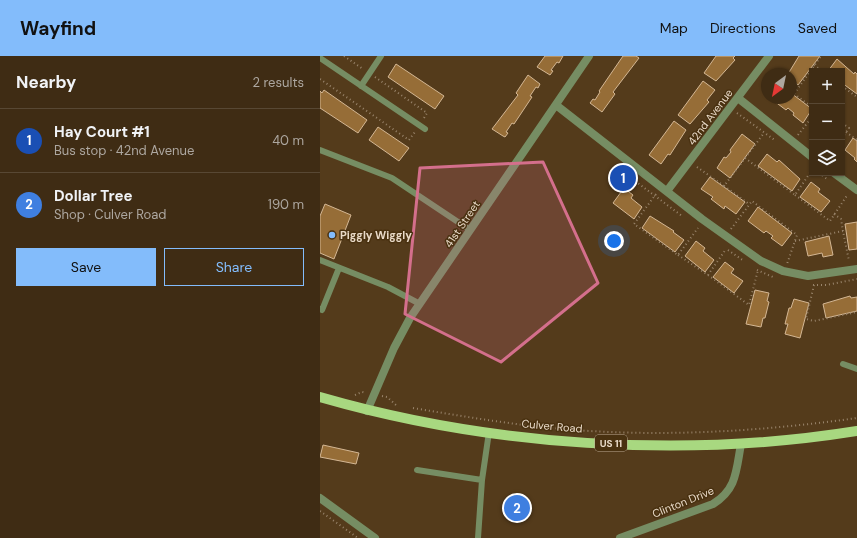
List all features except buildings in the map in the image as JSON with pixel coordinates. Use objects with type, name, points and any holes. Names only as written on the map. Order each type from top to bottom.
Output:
[{"type":"main road","name":"Culver Road","points":[[320,398],[367,411],[489,432],[576,441],[637,444],[741,444],[857,431]]},
{"type":"street","name":"41st Street","points":[[367,411],[394,348],[420,304],[589,56]]},
{"type":"street","name":"42nd Avenue","points":[[667,191],[769,56]]},
{"type":"street","points":[[738,98],[809,155]]},
{"type":"street","points":[[556,105],[756,258],[784,272],[808,276],[854,270]]},
{"type":"street","points":[[838,176],[857,190]]},
{"type":"street","name":"Clinton Drive","points":[[620,538],[713,504],[722,498],[730,490],[735,481],[741,444]]},
{"type":"street","points":[[320,498],[375,538]]},
{"type":"lane","points":[[361,86],[381,56]]},
{"type":"lane","points":[[320,58],[425,129]]},
{"type":"lane","points":[[320,150],[392,178],[470,230]]},
{"type":"lane","points":[[320,260],[388,287],[420,304]]},
{"type":"lane","points":[[320,309],[322,310],[339,268]]},
{"type":"lane","points":[[843,364],[857,369]]},
{"type":"lane","points":[[478,538],[482,480],[489,432]]},
{"type":"lane","points":[[417,470],[482,480]]},
{"type":"path","points":[[797,90],[821,56]]},
{"type":"path","points":[[814,65],[818,68]]},
{"type":"path","points":[[845,88],[857,97]]},
{"type":"path","points":[[797,96],[809,105]]},
{"type":"path","points":[[730,108],[787,149],[809,121]]},
{"type":"path","points":[[845,125],[849,128],[846,132],[857,140]]},
{"type":"path","points":[[724,186],[764,132]]},
{"type":"path","points":[[745,158],[830,220],[848,194]]},
{"type":"path","points":[[690,162],[749,205]]},
{"type":"path","points":[[795,195],[809,174]]},
{"type":"path","points":[[726,236],[752,202],[797,235],[784,272]]},
{"type":"path","points":[[834,214],[841,219],[843,232],[854,270],[853,280]]},
{"type":"path","points":[[795,242],[843,232]]},
{"type":"path","points":[[708,275],[726,249]]},
{"type":"path","points":[[678,255],[749,305],[758,270]]},
{"type":"path","points":[[814,285],[806,319],[814,321],[857,312]]},
{"type":"path","points":[[350,395],[362,392],[374,394],[387,397],[396,405]]},
{"type":"path","points":[[411,408],[509,424],[576,430],[674,432],[741,431],[806,425],[857,418]]},
{"type":"path","points":[[320,511],[358,538]]},
{"type":"highlighted area","points":[[543,162],[598,283],[501,362],[405,314],[420,168]]},
{"type":"place","name":"Hay Court #1","points":[[623,178]]},
{"type":"place","name":"Piggly Wiggly","points":[[332,235]]},
{"type":"place","name":"Dollar Tree","points":[[517,508]]}]
